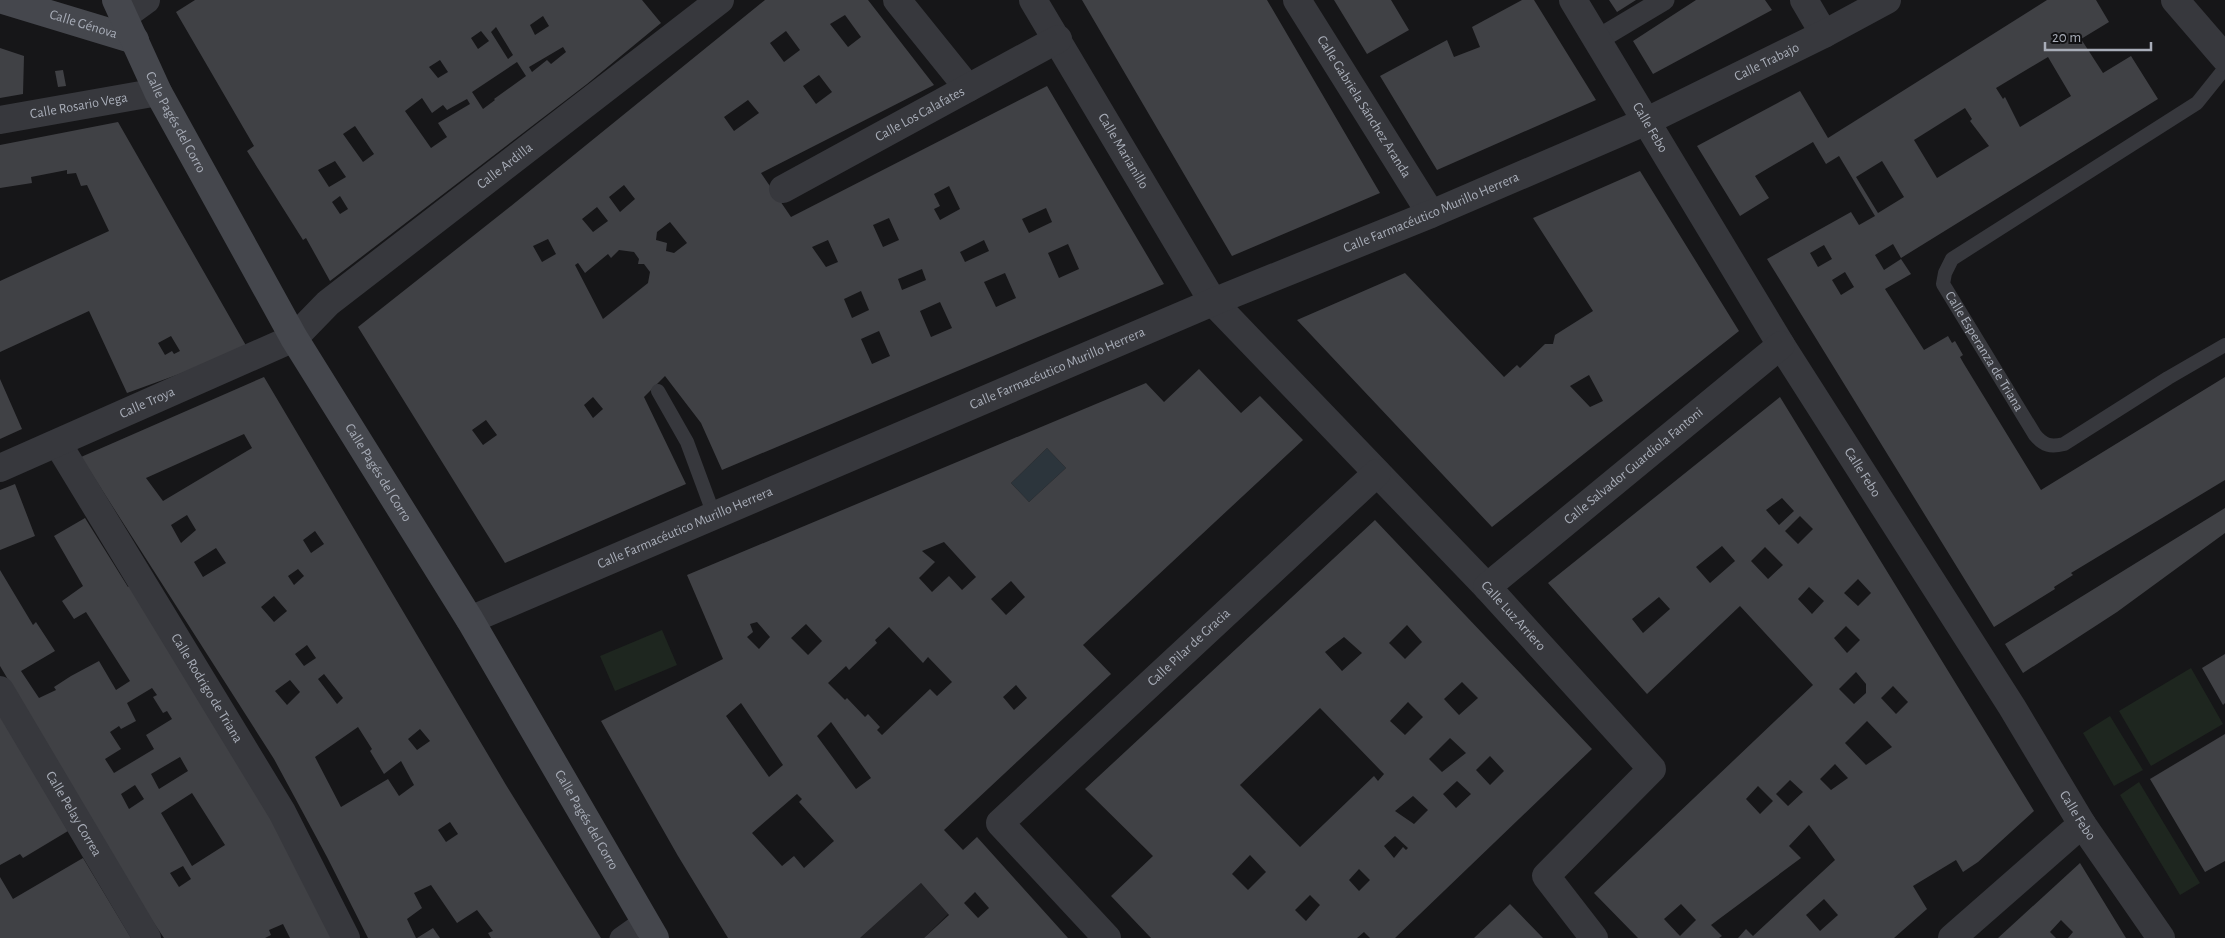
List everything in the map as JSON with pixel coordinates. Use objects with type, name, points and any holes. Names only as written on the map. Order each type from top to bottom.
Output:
[{"type":"main road","name":"Calle Génova","points":[[3,0],[135,40]]},
{"type":"main road","name":"Calle Pagés del Corro","points":[[120,8],[158,92],[294,338],[470,620],[650,930]]},
{"type":"street","points":[[120,8],[146,0]]},
{"type":"street","name":"Calle Ardilla","points":[[294,338],[328,303],[720,0]]},
{"type":"street","points":[[897,0],[968,88]]},
{"type":"street","name":"Calle Marianillo","points":[[1034,0],[1213,302]]},
{"type":"street","name":"Calle Gabriela Sánchez Aranda","points":[[1297,0],[1431,214]]},
{"type":"street","name":"Calle Febo","points":[[1573,0],[1781,345],[2012,707],[2082,824],[2161,938]]},
{"type":"street","points":[[1598,40],[1664,0]]},
{"type":"street","points":[[1804,0],[1824,34]]},
{"type":"street","name":"Calle Trabajo","points":[[1647,121],[1824,34],[1887,0]]},
{"type":"street","points":[[2174,0],[2225,58]]},
{"type":"street","name":"Calle Los Calafates","points":[[783,189],[1058,39]]},
{"type":"street","name":"Calle Rosario Vega","points":[[0,120],[158,92]]},
{"type":"street","name":"Calle Farmacéutico Murillo Herrera","points":[[470,620],[1213,302],[1431,214],[1647,121]]},
{"type":"street","name":"Calle Luz Arriero","points":[[1213,302],[1487,587],[1652,769],[1546,876],[1594,938]]},
{"type":"street","name":"Calle Troya","points":[[0,468],[58,444],[294,338]]},
{"type":"street","name":"Calle Salvador Guardiola Fantoni","points":[[1487,587],[1781,345]]},
{"type":"street","name":"Calle Rodrigo de Triana","points":[[58,444],[282,812],[346,938]]},
{"type":"street","name":"Calle Pilar de Gracia","points":[[1107,938],[1000,822],[1377,473]]},
{"type":"street","name":"Calle Pelay Correa","points":[[0,690],[146,938]]},
{"type":"street","points":[[1952,938],[2082,824]]},
{"type":"street","points":[[620,938],[650,930]]},
{"type":"lane","name":"Calle Esperanza de Triana","points":[[2225,68],[2197,102],[1952,259],[1945,273],[1943,284],[2035,435],[2045,445],[2064,444],[2168,378],[2225,345]]},
{"type":"lane","points":[[658,391],[687,442],[714,516]]},
{"type":"shaded area","points":[[1047,448],[1066,468],[1029,502],[1011,483]]},
{"type":"shaded area","points":[[662,630],[677,665],[615,691],[600,656]]},
{"type":"shaded area","points":[[2191,668],[2223,724],[2151,766],[2119,711]]},
{"type":"shaded area","points":[[2110,716],[2143,770],[2114,786],[2083,733]]},
{"type":"shaded area","points":[[2139,782],[2200,883],[2180,895],[2120,795]]},
{"type":"shaded area","points":[[921,883],[948,914],[924,938],[860,938]]},
{"type":"building","points":[[195,0],[642,0],[661,23],[587,84],[330,281],[306,238],[303,240],[247,151],[254,146],[176,12]],"holes":[[[543,16],[549,26],[535,35],[530,25]],[[496,27],[513,55],[508,59],[491,32]],[[481,31],[489,41],[478,49],[471,38]],[[563,47],[566,52],[551,64],[547,60],[532,72],[529,67]],[[440,60],[448,72],[438,78],[429,67]],[[517,62],[526,76],[483,109],[472,92]],[[422,98],[432,113],[443,105],[447,110],[467,99],[470,104],[438,123],[447,137],[431,148],[405,111]],[[355,126],[374,154],[363,162],[343,134]],[[335,161],[346,177],[329,187],[318,170]],[[340,196],[348,209],[340,214],[332,202]]]},
{"type":"building","points":[[765,0],[868,0],[934,85],[761,173],[791,217],[1047,86],[1164,284],[722,470],[701,423],[665,376],[644,397],[686,484],[505,563],[358,327],[511,206]],"holes":[[[845,15],[861,37],[848,47],[830,24]],[[786,31],[800,50],[784,62],[770,43]],[[819,75],[832,92],[816,104],[803,86]],[[748,100],[759,113],[734,131],[724,117]],[[624,185],[635,199],[620,212],[609,197]],[[949,186],[960,209],[940,220],[934,209],[940,206],[934,194]],[[597,207],[608,221],[593,232],[582,219]],[[1046,208],[1052,222],[1029,233],[1022,219]],[[889,218],[899,240],[883,247],[873,225]],[[670,222],[687,243],[674,253],[666,251],[667,243],[656,240],[657,232]],[[548,239],[556,254],[542,262],[533,246]],[[828,240],[838,262],[826,267],[812,247]],[[984,240],[989,251],[965,262],[960,252]],[[1068,244],[1079,269],[1059,278],[1048,253]],[[619,250],[634,252],[639,259],[638,264],[644,264],[650,272],[648,283],[603,319],[575,265],[578,263],[585,273],[608,254],[611,258]],[[922,269],[926,280],[902,290],[898,279]],[[1005,273],[1016,298],[996,307],[984,282]],[[861,291],[869,310],[852,318],[844,299]],[[940,302],[952,328],[931,337],[920,311]],[[879,331],[890,356],[872,364],[861,339]],[[593,397],[603,409],[593,418],[584,405]],[[486,420],[497,435],[483,445],[472,430]]]},
{"type":"building","points":[[1082,0],[1267,0],[1380,193],[1232,256]]},
{"type":"building","points":[[1334,0],[1391,0],[1409,30],[1367,54]]},
{"type":"building","points":[[1522,0],[1534,0],[1596,100],[1437,170],[1380,76],[1447,40],[1454,57],[1480,47],[1472,27]]},
{"type":"building","points":[[1609,0],[1636,0],[1617,12]]},
{"type":"building","points":[[1696,0],[1765,0],[1772,10],[1653,74],[1633,41]]},
{"type":"building","points":[[2047,0],[2096,0],[2109,22],[2081,39],[2103,73],[2131,56],[2158,99],[1901,258],[1893,244],[1875,255],[1884,270],[1901,259],[1911,274],[1885,289],[1924,350],[1948,336],[1952,343],[1955,341],[1963,355],[1960,357],[1964,364],[2041,490],[2225,377],[2225,480],[2071,573],[2073,575],[2054,587],[2055,589],[1994,627],[1767,259],[1851,212],[1859,225],[1875,216],[1839,156],[1826,164],[1813,142],[1755,176],[1769,198],[1740,216],[1697,146],[1800,91],[1828,138]],"holes":[[[2048,57],[2071,96],[2020,127],[2005,97],[2003,99],[1996,88]],[[1965,108],[1972,119],[1970,121],[1989,146],[1937,178],[1914,140]],[[1882,161],[1904,197],[1878,213],[1856,177]],[[1824,245],[1832,259],[1818,267],[1810,253]],[[1845,272],[1854,287],[1841,295],[1832,280]]]},
{"type":"building","points":[[0,48],[24,56],[23,94],[0,98]]},
{"type":"building","points":[[63,70],[66,86],[58,87],[55,71]]},
{"type":"building","points":[[118,122],[248,349],[127,393],[89,311],[0,352],[0,281],[109,231],[87,185],[81,186],[76,173],[67,174],[67,170],[31,177],[32,183],[0,188],[0,145]],"holes":[[[171,336],[180,351],[174,354],[172,351],[165,355],[158,343]]]},
{"type":"building","points":[[1640,171],[1739,331],[1492,527],[1297,320],[1405,273],[1504,377],[1517,365],[1520,368],[1545,344],[1553,344],[1555,335],[1593,311],[1533,218]],"holes":[[[1589,375],[1603,401],[1590,407],[1570,386]]]},
{"type":"building","points":[[1199,369],[1241,413],[1260,396],[1303,440],[1083,645],[1111,674],[944,830],[963,850],[977,837],[1068,938],[924,938],[949,915],[921,883],[860,938],[728,938],[678,856],[601,721],[723,659],[687,575],[1146,383],[1164,402]],"holes":[[[1047,448],[1066,468],[1029,502],[1011,483]],[[944,542],[976,577],[962,590],[949,576],[932,592],[919,578],[935,562],[922,551]],[[1011,581],[1025,597],[1006,615],[991,599]],[[757,622],[770,637],[759,649],[747,637],[753,632],[750,624]],[[806,624],[822,641],[808,655],[791,638]],[[889,627],[923,663],[928,657],[952,682],[937,696],[930,689],[882,735],[877,730],[880,727],[868,714],[865,717],[847,698],[845,700],[828,683],[846,666],[849,670],[877,643],[875,640]],[[1016,685],[1027,698],[1014,710],[1003,697]],[[741,703],[783,765],[769,777],[726,716]],[[831,722],[871,778],[856,789],[817,736]],[[797,794],[802,799],[799,802],[834,841],[804,868],[794,856],[782,866],[752,833]],[[975,892],[989,908],[978,918],[964,903]]]},
{"type":"building","points":[[264,377],[506,785],[601,938],[491,938],[488,933],[493,931],[477,910],[457,923],[431,885],[414,893],[422,908],[407,919],[416,938],[368,938],[274,759],[81,457]],"holes":[[[244,434],[252,448],[163,501],[146,478]],[[187,515],[196,530],[181,543],[171,525]],[[315,531],[324,544],[311,553],[303,540]],[[216,548],[226,563],[203,577],[194,562]],[[298,569],[304,576],[294,585],[288,576]],[[274,596],[287,611],[274,622],[261,607]],[[307,645],[316,658],[304,666],[295,654]],[[324,674],[343,698],[337,704],[318,679]],[[290,680],[300,692],[287,705],[275,691]],[[358,727],[372,749],[370,751],[384,774],[401,761],[414,785],[399,796],[388,779],[341,807],[315,757]],[[420,729],[430,741],[417,750],[408,739]],[[450,822],[458,834],[446,842],[438,830]]]},
{"type":"building","points":[[0,379],[22,429],[0,439]]},
{"type":"building","points":[[1780,397],[2034,811],[1978,862],[1963,872],[1956,860],[1913,886],[1927,909],[1894,938],[1738,938],[1746,929],[1753,936],[1835,860],[1809,825],[1789,846],[1801,858],[1711,925],[1722,936],[1719,938],[1638,938],[1594,893],[1813,685],[1740,606],[1647,694],[1548,583]],"holes":[[[1782,498],[1794,511],[1779,525],[1766,510]],[[1800,516],[1813,529],[1798,544],[1785,531]],[[1722,546],[1735,561],[1710,583],[1696,567]],[[1765,547],[1783,565],[1768,579],[1751,561]],[[1858,579],[1871,593],[1858,606],[1844,593]],[[1809,587],[1824,601],[1812,614],[1798,599]],[[1659,597],[1670,609],[1643,633],[1632,619]],[[1846,626],[1860,640],[1847,653],[1834,638]],[[1856,672],[1866,684],[1866,693],[1854,704],[1839,689]],[[1893,686],[1908,702],[1896,714],[1881,698]],[[1867,721],[1892,747],[1866,765],[1845,743]],[[1835,764],[1848,778],[1831,790],[1820,779]],[[1790,780],[1803,792],[1788,806],[1776,794]],[[1758,786],[1773,801],[1760,814],[1746,799]],[[1824,899],[1838,915],[1820,931],[1806,915]],[[1681,904],[1696,920],[1680,936],[1664,919]]]},
{"type":"building","points":[[15,484],[35,536],[0,550],[0,490]]},
{"type":"building","points":[[2225,508],[2225,533],[2117,612],[2023,673],[2005,644]]},
{"type":"building","points":[[85,518],[128,587],[132,584],[341,938],[290,938],[283,924],[269,930],[271,935],[265,938],[164,938],[147,913],[0,666],[0,570],[33,625],[36,622],[55,651],[21,671],[39,698],[56,690],[54,687],[99,661],[116,690],[130,681],[86,612],[74,619],[62,601],[83,586],[54,536]],"holes":[[[152,688],[157,695],[153,697],[163,713],[167,711],[172,719],[146,735],[154,749],[114,773],[105,759],[121,749],[110,732],[119,726],[121,729],[136,721],[127,703]],[[180,757],[188,771],[159,789],[151,774]],[[135,785],[144,799],[129,809],[121,794]],[[192,793],[225,845],[192,866],[161,813]],[[183,866],[191,879],[179,887],[170,873]]]},
{"type":"building","points":[[1375,520],[1592,749],[1395,938],[1370,938],[1364,932],[1357,938],[1151,938],[1111,896],[1153,856],[1085,789]],"holes":[[[1407,625],[1422,642],[1405,659],[1389,643]],[[1344,637],[1362,653],[1342,671],[1325,652]],[[1462,682],[1478,698],[1459,715],[1444,699]],[[1408,702],[1423,717],[1405,735],[1390,721]],[[1320,708],[1384,774],[1378,781],[1374,776],[1300,847],[1240,785]],[[1450,738],[1466,753],[1442,772],[1429,759]],[[1490,756],[1504,771],[1490,785],[1476,770]],[[1457,781],[1471,794],[1456,808],[1443,794]],[[1413,796],[1428,810],[1414,824],[1395,811]],[[1395,836],[1408,848],[1406,850],[1403,847],[1394,858],[1384,846]],[[1250,855],[1266,872],[1248,890],[1232,874]],[[1359,869],[1370,880],[1359,891],[1349,880]],[[1310,895],[1320,905],[1306,921],[1295,910]]]},
{"type":"building","points":[[2225,654],[2225,703],[2223,705],[2202,668]]},
{"type":"building","points":[[0,713],[68,831],[23,858],[20,854],[0,865]]},
{"type":"building","points":[[2225,734],[2225,861],[2205,872],[2150,779]]},
{"type":"building","points":[[83,858],[131,938],[0,938],[0,877],[13,899]]},
{"type":"building","points":[[2080,863],[2126,938],[2068,938],[2073,932],[2061,920],[2050,932],[2056,938],[1998,938]]},
{"type":"building","points":[[1509,905],[1543,938],[1474,938]]},
{"type":"building","points":[[433,928],[440,938],[417,938]]}]
